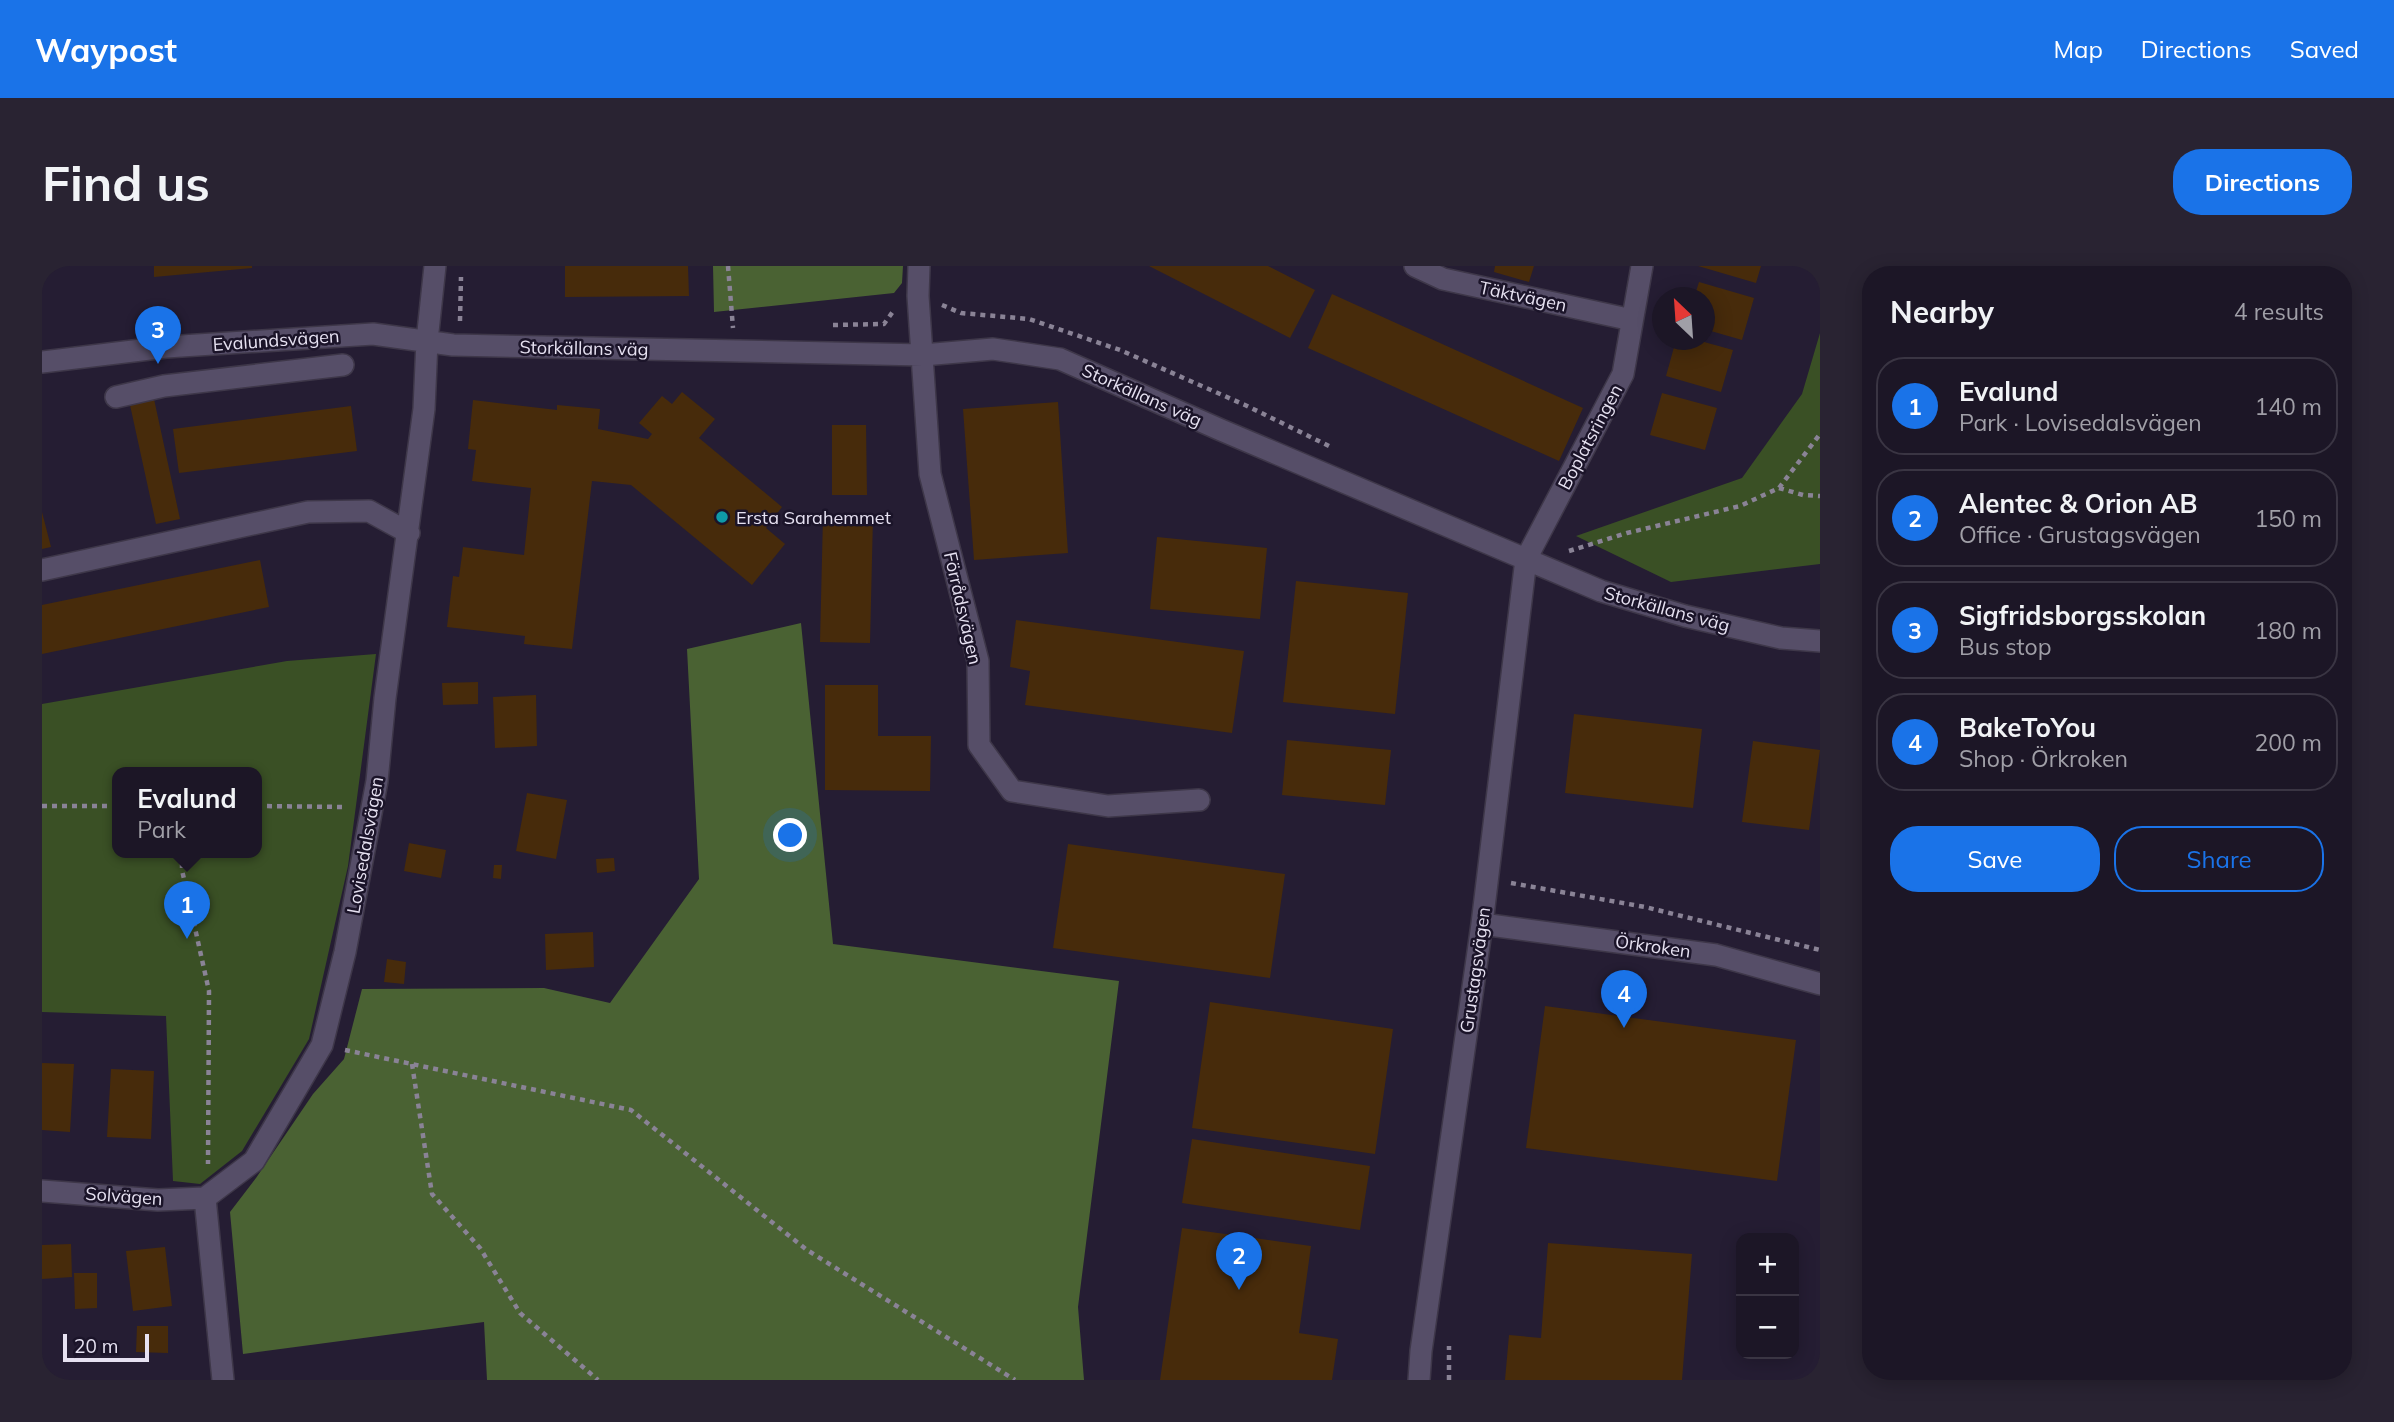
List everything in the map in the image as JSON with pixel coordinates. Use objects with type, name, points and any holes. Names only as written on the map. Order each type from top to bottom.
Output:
[{"type":"street","name":"Lovisedalsvägen","points":[[205,1198],[254,1161],[322,1045],[345,952],[372,807],[409,533],[424,410],[427,341],[435,266]]},
{"type":"street","points":[[919,266],[918,296],[923,355]]},
{"type":"street","name":"Täktvägen","points":[[1415,266],[1443,279],[1632,320]]},
{"type":"street","name":"Boplatsringen","points":[[1526,559],[1623,374],[1643,266]]},
{"type":"street","name":"Evalundsvägen","points":[[42,362],[166,347],[373,334],[427,341]]},
{"type":"street","name":"Storkällans väg","points":[[427,341],[453,345],[923,355],[993,349],[1060,359],[1601,591],[1685,616],[1781,638],[1820,641]]},
{"type":"street","name":"Förrådsvägen","points":[[923,355],[930,474],[978,661],[979,745],[1012,791],[1108,806],[1199,800]]},
{"type":"street","points":[[116,397],[164,386],[344,365]]},
{"type":"street","points":[[42,570],[308,512],[369,511],[409,533]]},
{"type":"street","name":"Grustagsvägen","points":[[1419,1380],[1482,924],[1526,559]]},
{"type":"street","name":"Örkroken","points":[[1482,924],[1716,954],[1820,984]]},
{"type":"street","name":"Solvägen","points":[[42,1191],[158,1200],[205,1198]]},
{"type":"street","points":[[205,1198],[223,1380]]},
{"type":"path","points":[[460,324],[461,266]]},
{"type":"path","points":[[728,266],[733,329]]},
{"type":"path","points":[[1566,552],[1627,533],[1740,506],[1779,488],[1820,435]]},
{"type":"path","points":[[1779,488],[1803,495],[1820,496]]},
{"type":"path","points":[[42,806],[112,806]]},
{"type":"path","points":[[262,806],[372,807]]},
{"type":"path","points":[[182,858],[182,870],[209,990],[208,1168]]},
{"type":"path","points":[[1510,883],[1646,907],[1820,950]]},
{"type":"path","points":[[322,1045],[631,1110],[807,1250],[1015,1380]]},
{"type":"path","points":[[412,1064],[432,1194],[480,1248],[520,1312],[598,1380]]},
{"type":"green space","points":[[713,266],[903,266],[902,283],[894,293],[714,312]]},
{"type":"green space","points":[[1820,333],[1820,564],[1671,582],[1576,536],[1742,478],[1802,394]]},
{"type":"green space","points":[[801,623],[833,944],[1119,981],[1078,1307],[1084,1380],[487,1380],[484,1322],[243,1354],[230,1212],[313,1094],[344,1059],[362,989],[544,988],[610,1003],[699,879],[687,649]]},
{"type":"green space","points":[[376,654],[348,866],[309,1039],[242,1151],[200,1184],[173,1181],[166,1016],[42,1012],[42,704],[287,661]]},
{"type":"building","points":[[154,266],[252,266],[252,268],[154,277]]},
{"type":"building","points":[[565,266],[688,266],[689,296],[565,297]]},
{"type":"building","points":[[1149,266],[1268,266],[1315,290],[1290,338]]},
{"type":"building","points":[[1495,266],[1534,266],[1529,282],[1494,272]]},
{"type":"building","points":[[1698,266],[1761,266],[1756,283]]},
{"type":"building","points":[[1699,282],[1754,298],[1742,340],[1715,332],[1715,287],[1697,287]]},
{"type":"building","points":[[1332,294],[1583,408],[1559,461],[1308,348]]},
{"type":"building","points":[[1715,345],[1733,350],[1721,392],[1666,376],[1673,350],[1715,350]]},
{"type":"building","name":"Ersta Sarahemmet","points":[[682,392],[715,419],[699,438],[782,507],[766,528],[785,544],[752,585],[631,485],[592,481],[572,649],[524,644],[525,636],[447,627],[453,576],[459,577],[463,547],[524,555],[531,488],[472,481],[476,450],[468,449],[473,400],[557,410],[557,405],[600,409],[598,429],[648,439],[652,434],[639,423],[662,396],[672,404]]},
{"type":"building","points":[[1662,393],[1717,408],[1705,450],[1650,435]]},
{"type":"building","points":[[154,399],[180,519],[156,524],[130,405]]},
{"type":"building","points":[[1058,402],[1068,553],[974,560],[963,409]]},
{"type":"building","points":[[351,406],[357,451],[179,473],[173,429]]},
{"type":"building","points":[[832,425],[866,425],[867,495],[832,495]]},
{"type":"building","points":[[42,512],[51,547],[42,549]]},
{"type":"building","points":[[823,516],[873,517],[870,643],[820,642]]},
{"type":"building","points":[[1157,537],[1267,548],[1260,619],[1150,609]]},
{"type":"building","points":[[260,560],[269,607],[42,654],[42,605]]},
{"type":"building","points":[[1296,581],[1408,593],[1395,714],[1283,702]]},
{"type":"building","points":[[1016,620],[1244,651],[1232,733],[1025,705],[1030,671],[1010,667]]},
{"type":"building","points":[[478,682],[478,704],[443,705],[442,683]]},
{"type":"building","points":[[825,685],[878,685],[878,736],[931,736],[930,791],[825,790]]},
{"type":"building","points":[[536,695],[537,746],[495,748],[493,697]]},
{"type":"building","points":[[1574,714],[1702,729],[1693,808],[1565,793]]},
{"type":"building","points":[[1287,740],[1391,750],[1385,805],[1282,795]]},
{"type":"building","points":[[1753,741],[1820,750],[1809,830],[1742,822]]},
{"type":"building","points":[[527,793],[567,800],[556,859],[516,851]]},
{"type":"building","points":[[409,843],[446,850],[441,878],[404,871]]},
{"type":"building","points":[[1068,844],[1285,874],[1270,978],[1053,948]]},
{"type":"building","points":[[614,858],[615,871],[597,873],[596,859]]},
{"type":"building","points":[[494,865],[502,865],[501,879],[493,878]]},
{"type":"building","points":[[593,932],[594,967],[546,970],[545,934]]},
{"type":"building","points":[[387,959],[406,962],[404,984],[384,982]]},
{"type":"building","points":[[1210,1002],[1393,1029],[1375,1154],[1192,1128]]},
{"type":"building","points":[[1545,1006],[1796,1040],[1777,1181],[1526,1148]]},
{"type":"building","points":[[42,1063],[74,1064],[70,1132],[42,1130]]},
{"type":"building","points":[[111,1069],[154,1071],[151,1139],[107,1137]]},
{"type":"building","points":[[1192,1139],[1370,1166],[1360,1230],[1182,1203]]},
{"type":"building","points":[[1182,1228],[1311,1246],[1299,1333],[1338,1339],[1332,1380],[1160,1380]]},
{"type":"building","points":[[1548,1243],[1692,1254],[1682,1380],[1505,1380],[1509,1335],[1541,1338]]},
{"type":"building","points":[[71,1244],[72,1277],[42,1279],[42,1245]]},
{"type":"building","points":[[165,1247],[172,1306],[133,1311],[126,1251]]},
{"type":"building","points":[[74,1273],[97,1273],[97,1308],[75,1309]]},
{"type":"building","points":[[137,1326],[168,1326],[168,1353],[136,1352]]},
{"type":"place","name":"Sigfridsborgsskolan","points":[[158,364]]},
{"type":"place","name":"Ersta Sarahemmet","points":[[722,517]]},
{"type":"place","name":"Evalund","points":[[187,939]]},
{"type":"place","name":"BakeToYou","points":[[1624,1028]]},
{"type":"place","name":"Alentec & Orion AB","points":[[1239,1290]]}]
